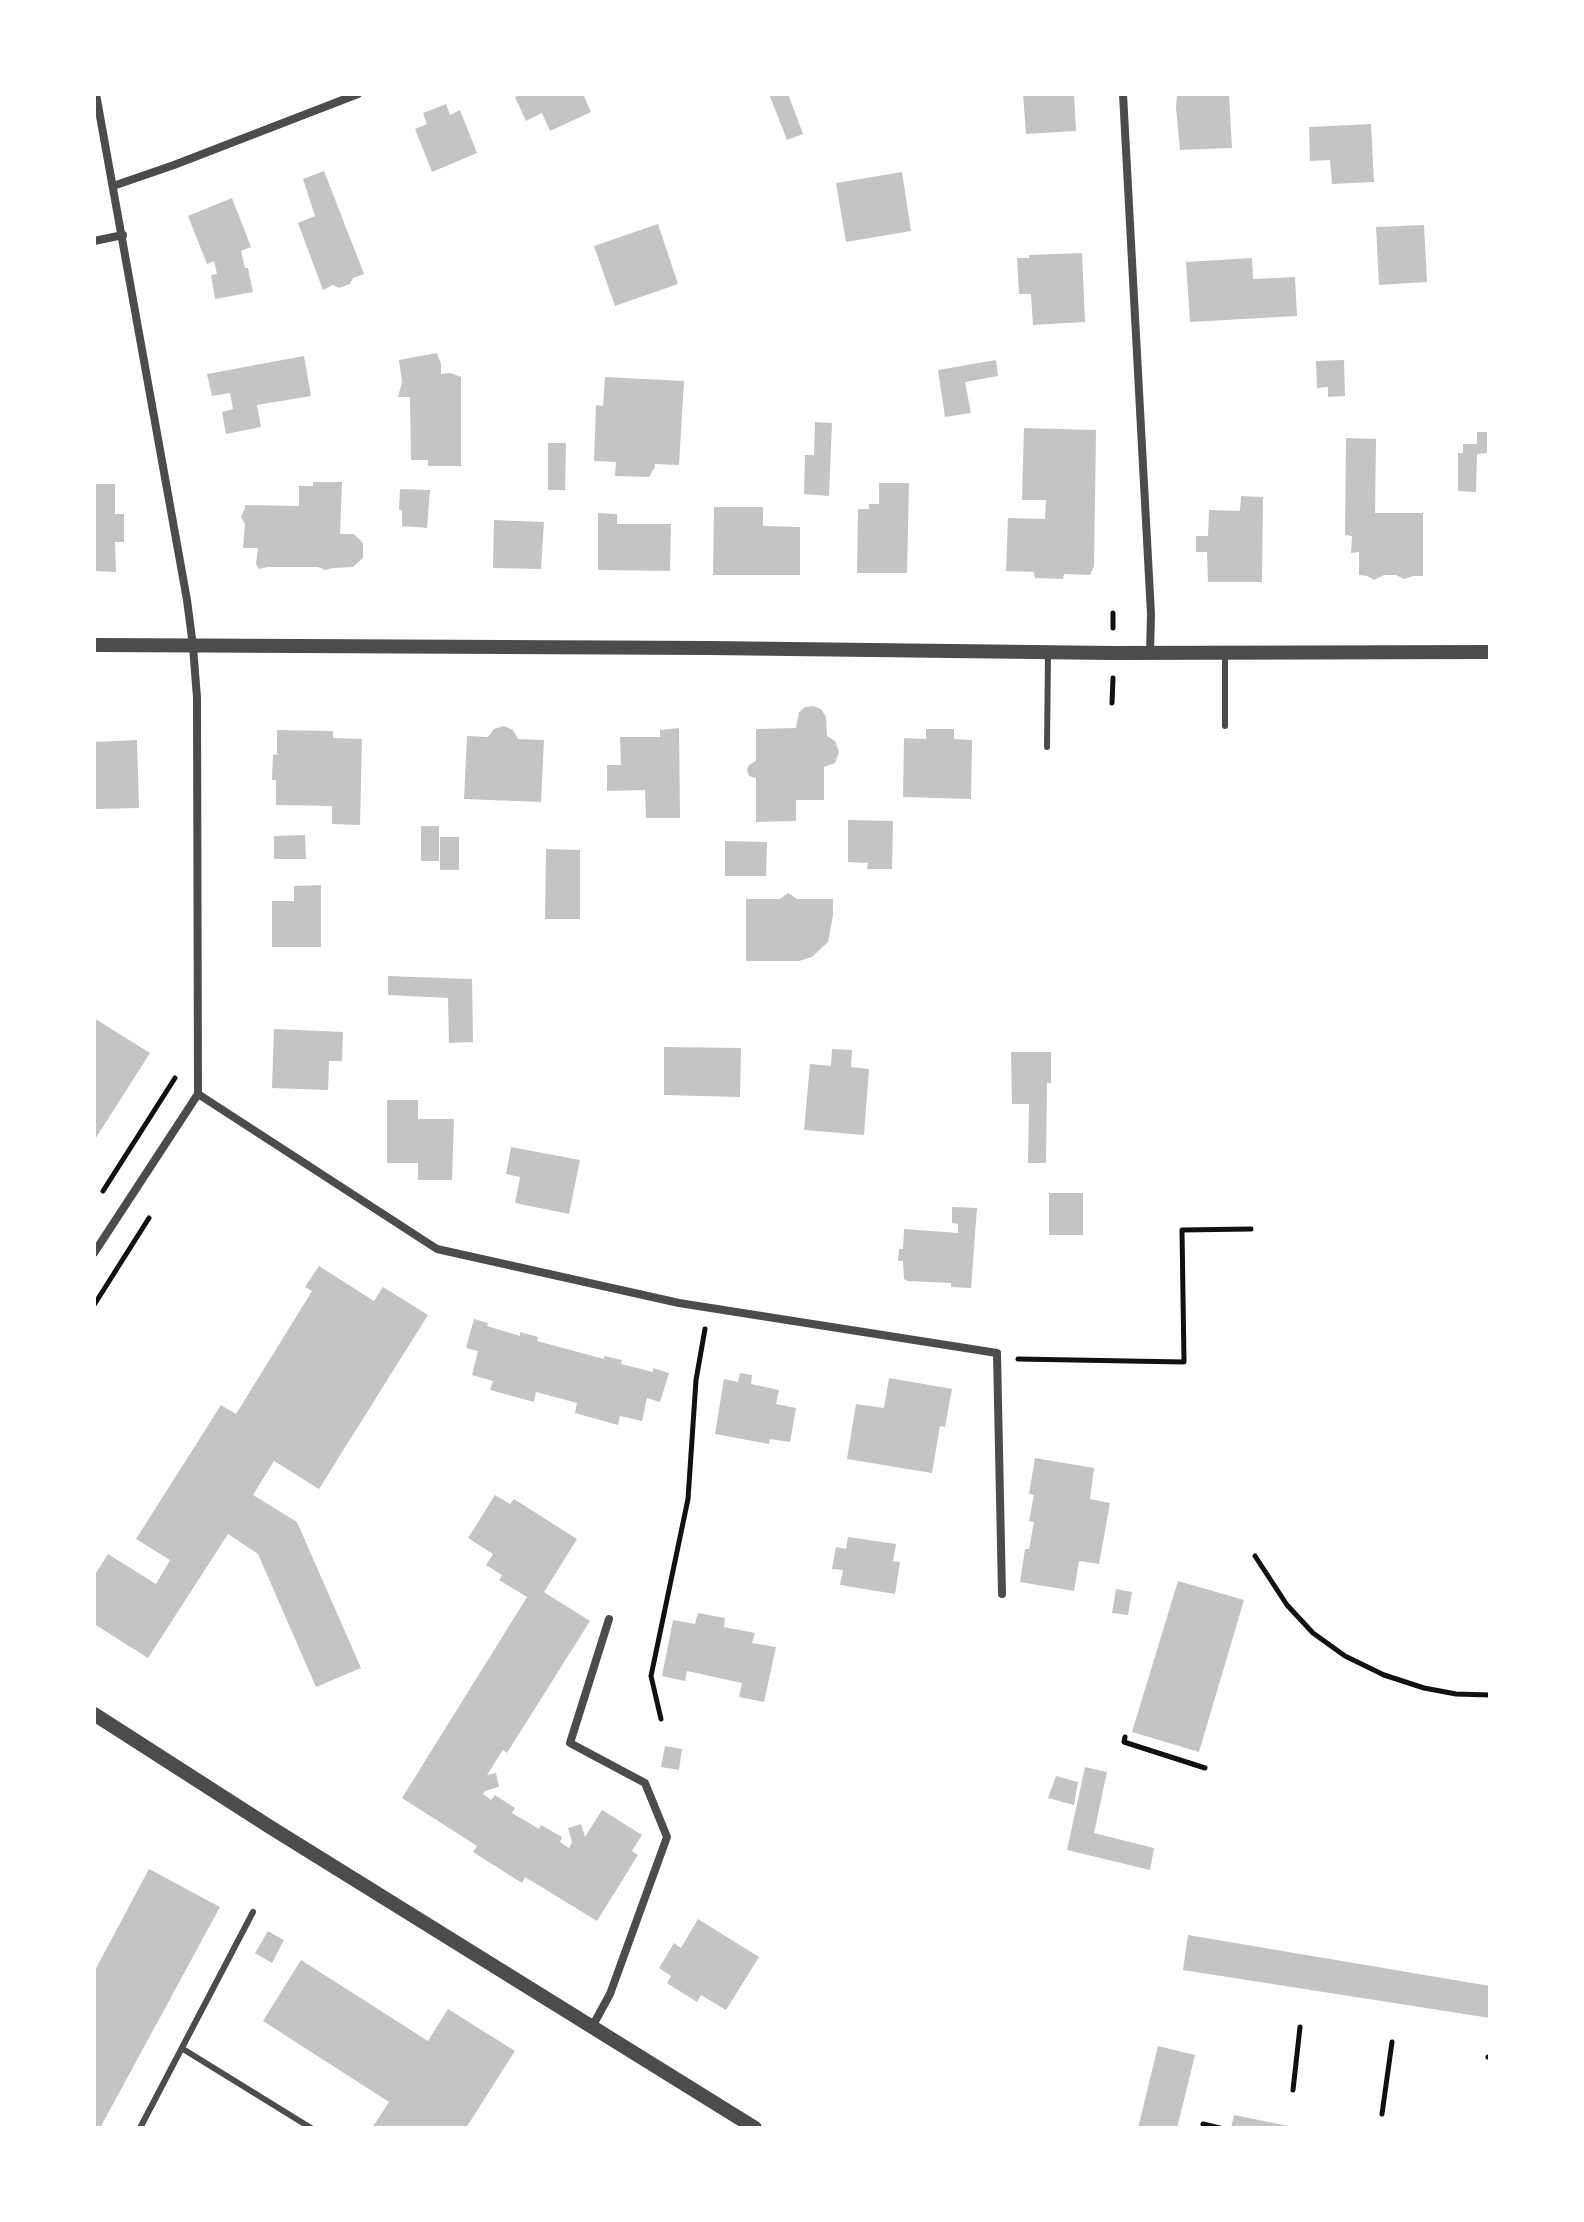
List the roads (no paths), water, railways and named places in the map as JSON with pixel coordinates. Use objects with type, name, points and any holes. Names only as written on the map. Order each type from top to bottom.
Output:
[{"type":"street","points":[[94,1253],[198,1094],[197,698],[193,646],[96,94]]},
{"type":"street","points":[[113,186],[358,94]]},
{"type":"street","points":[[1123,94],[1151,614],[1150,653]]},
{"type":"street","points":[[94,241],[123,235]]},
{"type":"street","points":[[94,645],[1150,653],[1490,652]]},
{"type":"street","points":[[198,1094],[437,1249],[708,1308],[997,1353],[1002,1594]]},
{"type":"street","points":[[592,2027],[610,1994],[667,1837],[645,1783],[570,1743],[609,1619]]},
{"type":"street","points":[[94,1714],[755,2128]]},
{"type":"lane","points":[[1047,747],[1048,652]]},
{"type":"lane","points":[[1225,653],[1225,726]]},
{"type":"lane","points":[[140,2128],[253,1912]]},
{"type":"lane","points":[[183,2049],[311,2128]]}]
